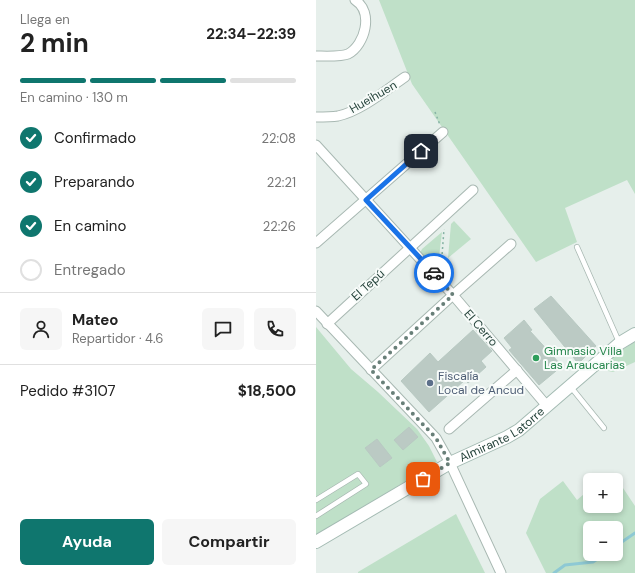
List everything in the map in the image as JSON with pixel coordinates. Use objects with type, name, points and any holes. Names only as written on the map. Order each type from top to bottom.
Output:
[{"type":"main road","name":"Almirante Latorre","points":[[316,542],[450,463],[508,437],[519,430],[620,343],[635,334]]},
{"type":"street","points":[[316,56],[345,55],[349,53],[362,38],[366,26],[363,11],[357,0]]},
{"type":"street","name":"Hueihuen","points":[[316,117],[338,116],[356,109],[405,77]]},
{"type":"street","points":[[316,243],[443,132]]},
{"type":"street","name":"El Cerro","points":[[316,145],[453,295],[547,406]]},
{"type":"street","name":"El Tepú","points":[[327,324],[473,190]]},
{"type":"street","points":[[371,370],[511,244]]},
{"type":"street","points":[[316,311],[436,438],[450,463],[501,573]]},
{"type":"street","points":[[449,429],[517,370]]},
{"type":"lane","points":[[577,247],[620,343]]},
{"type":"lane","points":[[570,386],[604,428]]},
{"type":"lane","points":[[316,500],[358,474],[366,484],[316,516]]},
{"type":"path","points":[[435,112],[443,132]]},
{"type":"path","points":[[436,277],[442,267],[445,215]]},
{"type":"green space","points":[[379,0],[635,0],[635,194],[627,180],[565,208],[577,242],[536,262],[412,84]]},
{"type":"green space","points":[[454,221],[471,239],[448,258],[451,224]]},
{"type":"green space","points":[[442,232],[438,266],[434,271],[420,253],[422,249]]},
{"type":"green space","points":[[316,327],[351,369],[417,429],[429,446],[437,462],[316,536]]},
{"type":"green space","points":[[635,342],[635,362],[613,372],[603,370],[617,354]]},
{"type":"green space","points":[[563,481],[577,500],[583,495],[583,513],[623,513],[623,488],[635,506],[635,573],[546,573],[526,533],[540,499]]},
{"type":"green space","points":[[456,514],[485,573],[358,573],[358,572]]},
{"type":"building","points":[[551,296],[596,346],[580,362],[577,362],[534,309]]},
{"type":"building","name":"Gimnasio Villa Las Araucarias","points":[[524,320],[532,330],[530,331],[562,366],[539,385],[509,350],[512,348],[504,338]]},
{"type":"building","points":[[473,330],[492,351],[481,361],[486,367],[468,383],[465,380],[429,412],[401,381],[430,353],[438,362]]},
{"type":"building","points":[[409,427],[418,437],[403,450],[394,440]]},
{"type":"building","points":[[377,439],[392,458],[380,467],[365,448]]},
{"type":"waterway","points":[[623,541],[635,533]]},
{"type":"waterway","points":[[554,573],[565,565],[594,561]]},
{"type":"way so far","points":[[423,479],[450,463],[436,438],[371,370],[453,295],[434,273]]},
{"type":"place","name":"Gimnasio Villa Las Araucarias","points":[[536,358]]},
{"type":"place","name":"Fiscalía Local de Ancud","points":[[430,383]]},
{"type":"route","points":[[421,151],[366,200],[434,273]]}]
